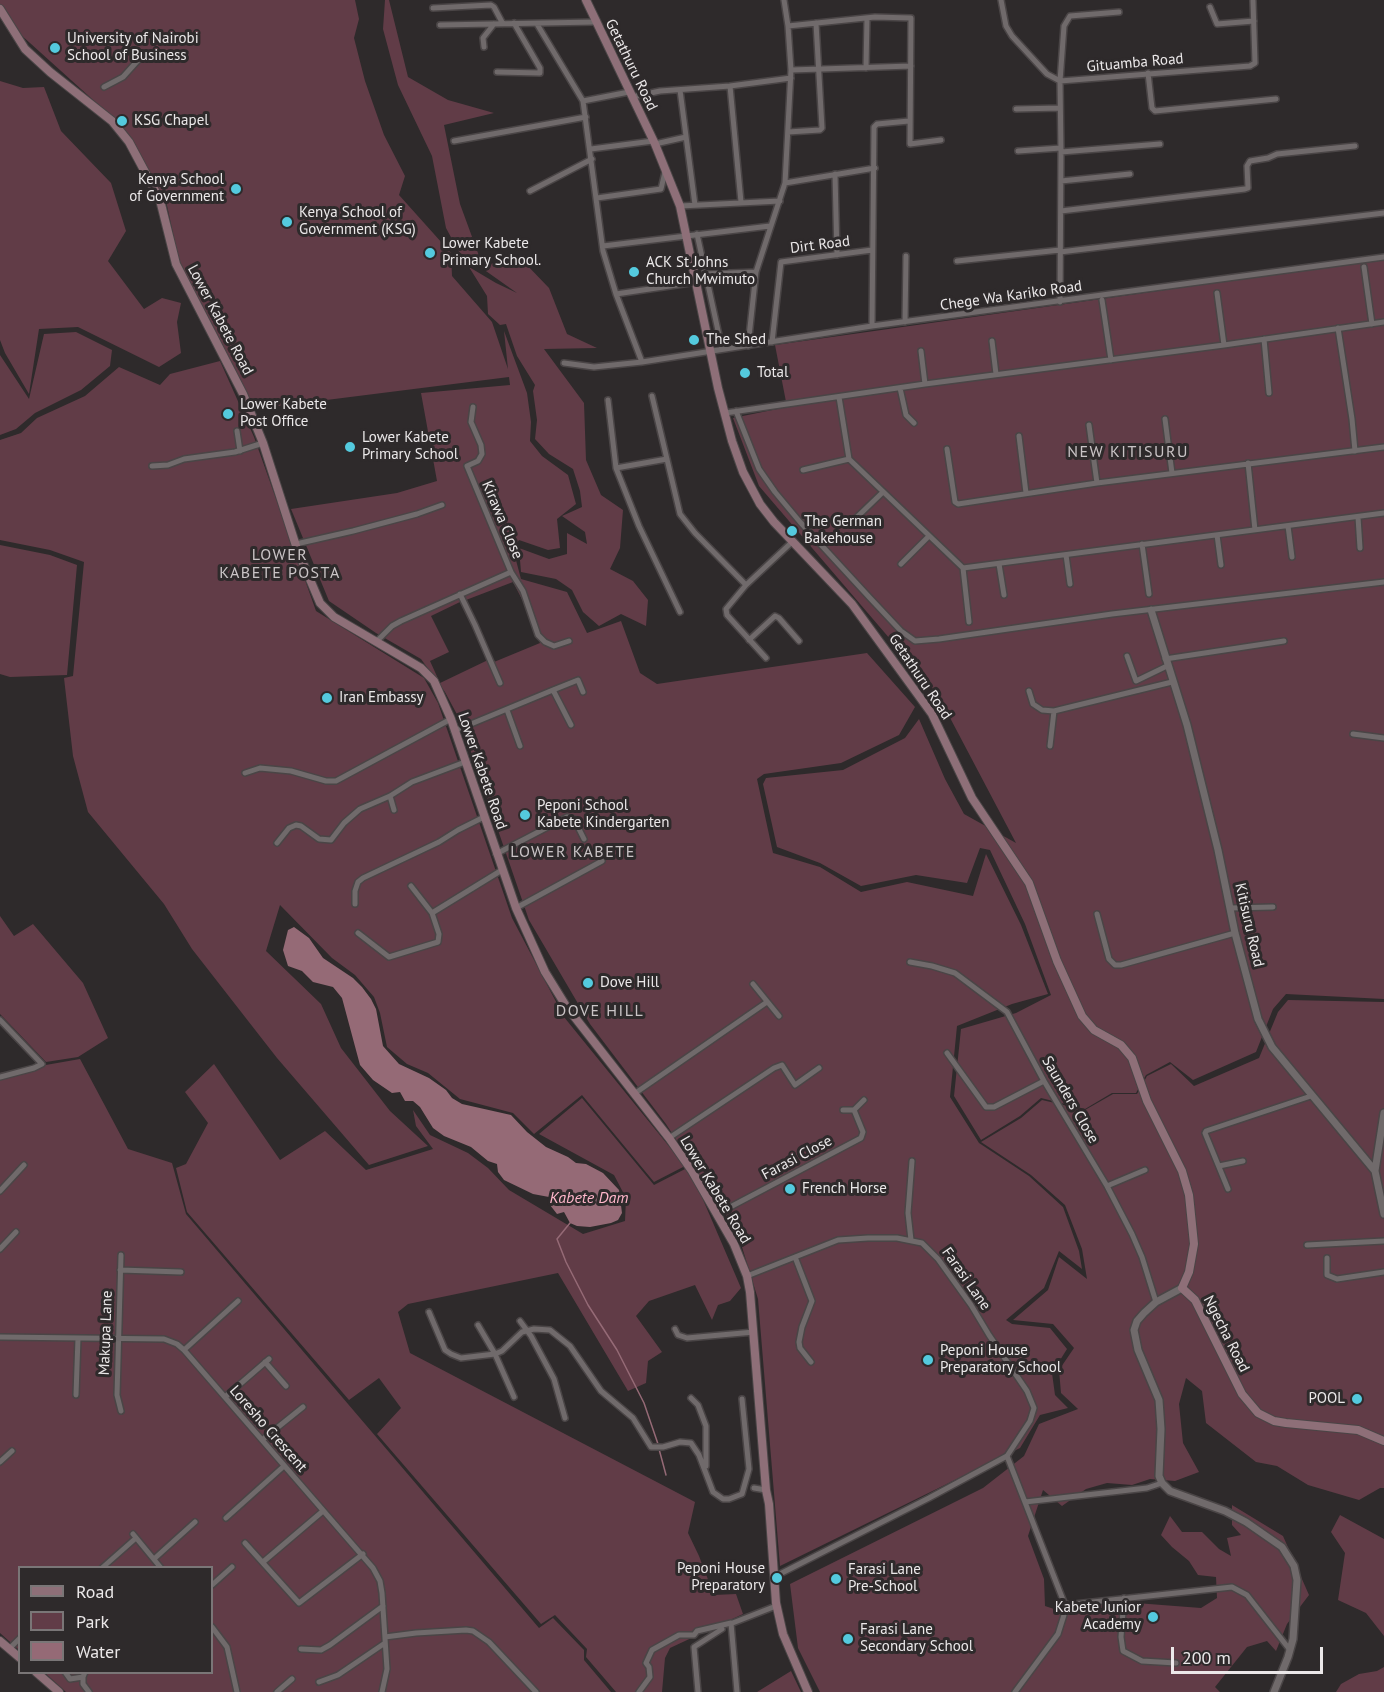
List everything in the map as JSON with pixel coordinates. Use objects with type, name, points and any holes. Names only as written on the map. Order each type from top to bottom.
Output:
[{"type":"main road","name":"Getathuru Road","points":[[586,0],[654,142],[680,206],[712,351],[713,367],[732,441],[743,472],[760,504],[792,542],[852,604],[932,714],[972,798],[1029,883],[1058,961],[1082,1016],[1094,1030],[1121,1045],[1132,1058],[1147,1101],[1182,1171],[1189,1195],[1194,1244],[1189,1272],[1182,1288]]},
{"type":"main road","name":"Lower Kabete Road","points":[[0,9],[25,49],[50,72],[106,115],[124,134],[159,200],[176,264],[238,382],[263,442],[313,590],[323,607],[334,617],[416,664],[434,681],[451,719],[516,908],[541,963],[560,998],[692,1171],[734,1244],[747,1276],[754,1332],[776,1606],[783,1634],[808,1692]]},
{"type":"main road","name":"Ngecha Road","points":[[1182,1288],[1195,1300],[1242,1394],[1258,1413],[1274,1421],[1358,1430],[1384,1441]]},
{"type":"main road","points":[[0,1641],[18,1656]]},
{"type":"main road","points":[[38,1674],[59,1692]]},
{"type":"street","points":[[748,346],[756,272],[785,183],[791,70],[788,26],[783,0]]},
{"type":"street","points":[[1001,0],[1006,26],[1012,36],[1047,74],[1060,81]]},
{"type":"street","name":"Gituamba Road","points":[[1060,81],[1250,66],[1255,63],[1253,1]]},
{"type":"street","points":[[433,8],[492,3],[503,24]]},
{"type":"street","points":[[1210,7],[1217,24],[1254,21]]},
{"type":"street","points":[[1060,302],[1060,81],[1064,26],[1070,16],[1119,12]]},
{"type":"street","points":[[788,26],[867,18],[911,18],[910,144],[941,140]]},
{"type":"street","points":[[866,68],[867,18]]},
{"type":"street","points":[[440,25],[595,22]]},
{"type":"street","points":[[497,72],[540,73],[540,68],[514,23]]},
{"type":"street","points":[[788,132],[822,128],[816,23]]},
{"type":"street","points":[[484,47],[483,38],[494,24]]},
{"type":"street","points":[[537,24],[583,101],[603,246],[616,294],[642,362]]},
{"type":"street","points":[[104,87],[123,76],[141,57]]},
{"type":"street","points":[[791,70],[910,66]]},
{"type":"street","points":[[1148,74],[1152,108],[1155,111],[1276,99]]},
{"type":"street","points":[[583,101],[791,78]]},
{"type":"street","points":[[730,86],[741,202]]},
{"type":"street","points":[[680,90],[695,205]]},
{"type":"street","points":[[1016,109],[1060,108]]},
{"type":"street","points":[[454,141],[586,117]]},
{"type":"street","points":[[872,326],[875,124],[909,121]]},
{"type":"street","points":[[591,149],[686,137]]},
{"type":"street","points":[[1018,151],[1160,144]]},
{"type":"street","points":[[1061,211],[1245,189],[1248,188],[1247,166],[1250,161],[1268,158],[1277,153],[1355,146]]},
{"type":"street","points":[[530,190],[592,159]]},
{"type":"street","points":[[785,183],[875,168]]},
{"type":"street","points":[[597,198],[661,189],[665,170]]},
{"type":"street","points":[[835,174],[837,255]]},
{"type":"street","points":[[1061,181],[1130,174]]},
{"type":"street","points":[[680,206],[780,201]]},
{"type":"street","points":[[957,261],[1384,213]]},
{"type":"street","points":[[603,246],[770,226]]},
{"type":"street","points":[[697,234],[722,349]]},
{"type":"street","name":"Dirt Road","points":[[771,342],[780,263],[872,250]]},
{"type":"street","points":[[905,322],[906,256]]},
{"type":"street","name":"Chege Wa Kariko Road","points":[[564,363],[594,367],[642,362],[872,326],[1384,257]]},
{"type":"street","points":[[1364,267],[1372,324]]},
{"type":"street","points":[[705,274],[756,272]]},
{"type":"street","points":[[616,294],[697,282]]},
{"type":"street","points":[[1216,293],[1224,345]]},
{"type":"street","points":[[1102,300],[1111,360]]},
{"type":"street","points":[[725,413],[900,387],[1384,322]]},
{"type":"street","points":[[1338,328],[1355,451]]},
{"type":"street","points":[[1264,339],[1269,393]]},
{"type":"street","points":[[992,341],[996,374]]},
{"type":"street","points":[[921,351],[925,384]]},
{"type":"street","points":[[900,387],[906,415],[914,423]]},
{"type":"street","points":[[652,396],[680,514],[695,533],[746,585]]},
{"type":"street","points":[[839,397],[849,459],[963,568],[969,622]]},
{"type":"street","points":[[608,400],[616,468],[639,526],[680,612]]},
{"type":"street","name":"Kirawa Close","points":[[376,642],[401,621],[511,572],[467,466],[478,461],[482,454],[481,445],[471,422],[473,407]]},
{"type":"street","points":[[736,411],[759,469],[775,492],[854,581],[912,640],[939,639],[1151,610],[1384,582]]},
{"type":"street","points":[[1165,419],[1172,473]]},
{"type":"street","points":[[1089,425],[1097,483]]},
{"type":"street","points":[[237,431],[240,451]]},
{"type":"street","points":[[1018,436],[1026,493]]},
{"type":"street","points":[[152,466],[240,451],[263,442]]},
{"type":"street","points":[[948,449],[955,502],[958,504],[1097,483],[1384,447]]},
{"type":"street","points":[[616,468],[667,459]]},
{"type":"street","points":[[803,470],[849,459]]},
{"type":"street","points":[[1248,463],[1256,530]]},
{"type":"street","points":[[855,519],[883,492]]},
{"type":"street","points":[[296,544],[396,520],[442,505]]},
{"type":"street","points":[[963,568],[1384,513]]},
{"type":"street","points":[[1358,517],[1360,548]]},
{"type":"street","points":[[1288,526],[1292,557]]},
{"type":"street","points":[[1217,535],[1221,565]]},
{"type":"street","points":[[901,564],[929,536]]},
{"type":"street","points":[[766,658],[726,612],[746,585],[792,542]]},
{"type":"street","points":[[1142,544],[1149,594]]},
{"type":"street","points":[[1066,555],[1070,584]]},
{"type":"street","points":[[999,564],[1004,596]]},
{"type":"street","points":[[511,572],[523,591],[538,635],[545,642],[554,646],[569,641]]},
{"type":"street","points":[[460,594],[500,683]]},
{"type":"street","name":"Kitisuru Road","points":[[1151,610],[1187,725],[1235,933],[1258,1018],[1272,1047],[1375,1171],[1384,1214]]},
{"type":"street","points":[[749,640],[776,616],[798,642]]},
{"type":"street","points":[[1127,656],[1136,681],[1166,663],[1284,641]]},
{"type":"street","points":[[454,730],[578,680],[583,692]]},
{"type":"street","points":[[1029,691],[1034,704],[1042,710],[1054,711],[1172,682]]},
{"type":"street","points":[[553,690],[571,725]]},
{"type":"street","points":[[507,710],[520,746]]},
{"type":"street","points":[[1050,746],[1054,711]]},
{"type":"street","points":[[245,773],[260,768],[291,771],[326,781],[336,781],[451,719]]},
{"type":"street","points":[[1353,734],[1384,738]]},
{"type":"street","points":[[277,843],[289,828],[296,825],[319,839],[331,840],[344,823],[360,809],[390,796],[412,782],[465,762]]},
{"type":"street","points":[[390,796],[394,810]]},
{"type":"street","points":[[355,904],[358,882],[484,817]]},
{"type":"street","points":[[496,854],[567,817],[574,819],[584,839]]},
{"type":"street","points":[[516,908],[602,861]]},
{"type":"street","points":[[432,913],[502,870]]},
{"type":"street","points":[[358,933],[391,957],[438,942],[439,934],[432,913],[411,886]]},
{"type":"street","points":[[1230,908],[1274,907]]},
{"type":"street","points":[[1097,914],[1109,959],[1115,965],[1235,933]]},
{"type":"street","name":"Saunders Close","points":[[910,962],[955,973],[1007,1012],[1044,1081],[1107,1186],[1137,1245],[1156,1302]]},
{"type":"street","points":[[753,984],[778,1016]]},
{"type":"street","points":[[634,1094],[767,1002]]},
{"type":"street","points":[[0,1020],[42,1064],[0,1077]]},
{"type":"street","points":[[947,1053],[986,1107],[994,1107],[1044,1081]]},
{"type":"street","points":[[669,1138],[774,1068],[782,1065],[795,1085],[819,1068]]},
{"type":"street","points":[[1228,1189],[1205,1134],[1206,1131],[1311,1096]]},
{"type":"street","points":[[843,1110],[854,1110],[864,1100]]},
{"type":"street","name":"Farasi Close","points":[[717,1214],[861,1138],[863,1132],[854,1110]]},
{"type":"street","points":[[1375,1171],[1384,1113]]},
{"type":"street","points":[[747,1276],[838,1240],[868,1238],[911,1240],[908,1213],[912,1161]]},
{"type":"street","points":[[1218,1166],[1243,1161]]},
{"type":"street","points":[[0,1191],[24,1165]]},
{"type":"street","points":[[1107,1186],[1145,1170]]},
{"type":"street","points":[[0,1249],[15,1232]]},
{"type":"street","name":"Farasi Lane","points":[[774,1577],[1006,1456],[1030,1421],[1034,1408],[1030,1398],[971,1305],[938,1259],[922,1243],[911,1240]]},
{"type":"street","points":[[1307,1245],[1384,1241]]},
{"type":"street","name":"Makupa Lane","points":[[121,1255],[117,1395],[121,1411]]},
{"type":"street","points":[[795,1257],[812,1302],[805,1316],[799,1341],[800,1348],[811,1362]]},
{"type":"street","points":[[1326,1258],[1327,1275],[1336,1279],[1384,1272]]},
{"type":"street","points":[[120,1270],[181,1272]]},
{"type":"street","name":"Ngecha Road","points":[[1162,1483],[1158,1472],[1161,1429],[1159,1400],[1138,1350],[1134,1330],[1139,1318],[1156,1302],[1182,1288]]},
{"type":"street","points":[[184,1350],[238,1301]]},
{"type":"street","points":[[429,1312],[442,1344],[451,1354],[461,1358],[495,1354],[502,1351],[518,1334],[534,1329],[550,1330],[566,1341],[601,1391],[633,1418],[651,1447],[663,1447],[680,1442],[691,1443],[706,1471],[713,1492],[723,1499],[736,1497],[750,1488],[766,1490]]},
{"type":"street","points":[[520,1321],[528,1331],[554,1379],[565,1418]]},
{"type":"street","points":[[478,1325],[495,1354],[514,1397]]},
{"type":"street","points":[[675,1329],[678,1335],[687,1338],[754,1332]]},
{"type":"street","name":"Loresho Crescent","points":[[0,1337],[164,1339],[177,1344],[184,1350],[363,1554],[380,1581],[386,1676],[382,1692]]},
{"type":"street","points":[[76,1395],[78,1338]]},
{"type":"street","points":[[225,1397],[267,1361],[286,1386]]},
{"type":"street","points":[[691,1398],[698,1405],[706,1426],[706,1471]]},
{"type":"street","points":[[742,1399],[750,1488]]},
{"type":"street","points":[[262,1440],[303,1407]]},
{"type":"street","points":[[0,1462],[12,1451]]},
{"type":"street","points":[[1006,1456],[1065,1605],[1058,1634],[1016,1692]]},
{"type":"street","points":[[226,1518],[284,1466]]},
{"type":"street","points":[[1025,1502],[1147,1488],[1162,1483],[1170,1491],[1239,1518],[1278,1543],[1294,1566],[1298,1580],[1296,1615],[1290,1650],[1274,1692]]},
{"type":"street","points":[[264,1562],[323,1511]]},
{"type":"street","points":[[104,1566],[135,1536],[157,1563],[195,1522]]},
{"type":"street","points":[[245,1543],[299,1603],[363,1554]]},
{"type":"street","points":[[213,1584],[232,1567]]},
{"type":"street","points":[[1065,1605],[1214,1587],[1236,1587],[1246,1595],[1290,1650]]},
{"type":"street","points":[[1124,1598],[1121,1637],[1123,1651],[1142,1661],[1176,1663]]},
{"type":"street","points":[[301,1649],[321,1650],[383,1606]]},
{"type":"street","points":[[639,1692],[650,1677],[646,1663],[652,1650],[679,1635],[694,1635],[697,1631],[731,1623],[776,1606]]},
{"type":"street","points":[[698,1692],[694,1647],[731,1623]]},
{"type":"street","points":[[731,1623],[737,1692]]},
{"type":"street","points":[[213,1628],[227,1647],[237,1692]]},
{"type":"street","points":[[320,1682],[339,1675],[385,1640],[437,1631],[473,1631],[489,1642],[536,1692]]},
{"type":"street","points":[[9,1648],[18,1640]]},
{"type":"street","points":[[66,1674],[70,1679],[84,1675],[83,1684],[89,1692]]},
{"type":"street","points":[[277,1692],[292,1679]]},
{"type":"green space","points":[[0,0],[355,0],[359,19],[354,38],[365,81],[384,135],[405,176],[399,195],[451,253],[452,276],[492,322],[508,369],[504,331],[527,393],[531,422],[530,441],[542,456],[568,475],[576,504],[557,519],[560,548],[548,550],[519,540],[513,549],[521,579],[567,592],[587,633],[621,621],[640,673],[657,684],[867,653],[915,707],[899,735],[841,763],[764,774],[757,779],[773,853],[820,867],[861,892],[907,882],[973,896],[986,854],[1021,925],[1048,994],[1012,1004],[957,1026],[950,1097],[979,1143],[1029,1176],[1063,1207],[1079,1251],[1082,1269],[1059,1251],[1044,1288],[1006,1320],[1012,1324],[1050,1328],[1067,1349],[1052,1373],[1055,1395],[1068,1408],[1040,1415],[1020,1448],[780,1566],[758,1299],[738,1234],[666,1124],[590,1024],[529,920],[460,720],[445,692],[421,659],[376,633],[329,601],[291,509],[397,493],[437,481],[421,393],[510,385],[509,377],[255,409],[179,261],[166,201],[122,126],[20,34],[0,4]],"holes":[[[513,582],[528,611],[540,643],[494,662],[466,600]],[[460,602],[488,660],[440,683],[430,661],[449,652],[431,616]]]},
{"type":"green space","points":[[385,0],[389,0],[408,77],[448,100],[494,113],[444,125],[460,204],[482,264],[524,262],[549,288],[567,334],[597,348],[544,349],[584,403],[586,460],[601,495],[623,510],[620,548],[610,569],[633,581],[648,600],[646,626],[621,614],[599,626],[583,612],[572,590],[556,579],[521,572],[519,548],[549,559],[567,554],[567,533],[587,544],[585,532],[562,516],[582,507],[580,491],[573,469],[549,454],[535,439],[537,420],[533,391],[535,385],[517,356],[506,324],[500,325],[488,314],[487,296],[469,267],[517,293],[459,252],[446,228],[432,156],[398,85],[383,29]]},
{"type":"green space","points":[[0,81],[23,88],[44,87],[61,131],[111,183],[126,231],[108,261],[144,309],[162,298],[181,303],[177,322],[181,353],[159,367],[78,327],[39,329],[29,394],[5,353],[0,340]]},
{"type":"green space","points":[[1384,259],[1384,999],[1286,994],[1273,1009],[1256,1052],[1193,1080],[1170,1062],[1146,1075],[1136,1093],[1112,1093],[1085,1109],[1041,1098],[1020,1116],[981,1140],[954,1096],[961,1029],[1016,1013],[1051,995],[1025,924],[990,850],[980,848],[967,883],[916,875],[861,886],[820,863],[777,847],[763,784],[766,778],[843,770],[905,738],[919,719],[945,779],[964,814],[1016,843],[938,695],[759,486],[733,418],[787,407],[775,345]]},
{"type":"green space","points":[[76,332],[112,350],[110,366],[81,390],[35,413],[16,429],[0,435],[0,355],[29,399],[44,334]]},
{"type":"green space","points":[[220,361],[254,437],[316,611],[424,678],[438,703],[512,918],[564,1017],[685,1166],[654,1182],[582,1095],[534,1134],[513,1113],[460,1099],[428,1073],[407,1064],[387,1047],[374,997],[355,975],[332,958],[280,905],[266,951],[321,1004],[341,1048],[390,1111],[428,1146],[369,1165],[277,1058],[192,949],[164,904],[88,812],[73,756],[64,678],[73,676],[84,562],[50,550],[0,540],[0,440],[21,433],[37,418],[85,396],[119,367],[160,385],[170,374]]},
{"type":"green space","points":[[0,545],[50,555],[77,565],[67,675],[10,677],[0,674]]},
{"type":"green space","points":[[0,916],[14,936],[33,924],[83,983],[108,1038],[78,1057],[46,1062],[0,1014]]},
{"type":"green space","points":[[1288,1000],[1384,1002],[1384,1488],[1359,1500],[1308,1485],[1277,1466],[1256,1462],[1206,1423],[1202,1391],[1186,1378],[1179,1404],[1183,1443],[1199,1472],[1175,1481],[1150,1479],[1132,1485],[1107,1483],[1086,1489],[1062,1506],[1043,1490],[1028,1536],[1044,1579],[1045,1606],[1072,1615],[1080,1610],[1104,1604],[1136,1603],[1201,1608],[1217,1598],[1216,1577],[1198,1575],[1189,1561],[1161,1535],[1170,1516],[1182,1532],[1202,1532],[1219,1549],[1231,1556],[1227,1538],[1241,1535],[1232,1525],[1232,1505],[1283,1536],[1309,1595],[1287,1624],[1276,1651],[1267,1641],[1247,1647],[1215,1687],[1220,1692],[820,1692],[798,1648],[790,1584],[983,1488],[1024,1456],[1039,1424],[1078,1409],[1061,1393],[1059,1370],[1074,1348],[1053,1324],[1013,1320],[1048,1290],[1059,1257],[1087,1279],[1082,1249],[1065,1205],[1031,1175],[981,1142],[1021,1118],[1042,1100],[1085,1110],[1113,1094],[1137,1094],[1147,1076],[1171,1064],[1194,1086],[1259,1058],[1278,1012]]},
{"type":"green space","points":[[80,1059],[128,1149],[172,1163],[186,1214],[539,1628],[553,1618],[584,1650],[584,1660],[611,1692],[66,1692],[46,1674],[213,1674],[213,1566],[18,1566],[18,1649],[0,1633],[0,1073]]},
{"type":"green space","points":[[214,1064],[280,1160],[325,1131],[366,1170],[433,1149],[416,1126],[413,1110],[430,1135],[468,1153],[488,1168],[509,1190],[583,1234],[625,1221],[626,1198],[614,1175],[539,1134],[582,1098],[654,1185],[689,1167],[741,1288],[730,1301],[718,1305],[712,1320],[695,1285],[649,1301],[636,1316],[662,1352],[648,1361],[646,1383],[628,1391],[558,1273],[408,1304],[398,1312],[410,1353],[695,1502],[688,1533],[714,1595],[736,1594],[743,1614],[670,1648],[665,1658],[662,1692],[616,1692],[586,1657],[587,1649],[555,1615],[541,1624],[377,1434],[401,1408],[379,1378],[349,1400],[187,1212],[176,1168],[186,1164],[208,1123],[185,1092]]},
{"type":"green space","points":[[1340,1515],[1384,1539],[1384,1636],[1366,1613],[1338,1600],[1345,1553],[1331,1532]]},
{"type":"green space","points":[[1384,1667],[1384,1692],[1336,1692],[1341,1684],[1359,1674],[1377,1671]]},
{"type":"green space","points":[[791,1671],[801,1692],[757,1692]]},
{"type":"water","name":"Kabete Dam","points":[[294,927],[309,938],[323,958],[353,978],[362,987],[376,1009],[383,1046],[399,1064],[429,1078],[462,1104],[511,1115],[546,1147],[576,1163],[586,1164],[603,1173],[619,1190],[622,1213],[618,1220],[590,1227],[570,1223],[564,1212],[557,1214],[550,1205],[549,1197],[533,1194],[504,1180],[498,1172],[497,1164],[488,1161],[471,1147],[444,1136],[433,1128],[420,1107],[413,1101],[405,1101],[400,1092],[392,1093],[373,1080],[360,1065],[342,998],[333,987],[313,982],[302,971],[288,966],[283,950],[288,930]]},
{"type":"waterway","points":[[570,1223],[557,1239],[566,1262],[588,1305],[617,1350],[644,1403],[658,1444]]},
{"type":"waterway","points":[[659,1449],[666,1475]]},
{"type":"place","name":"University of Nairobi School of Business","points":[[55,48]]},
{"type":"place","name":"KSG Chapel","points":[[122,121]]},
{"type":"place","name":"Kenya School of Government","points":[[236,189]]},
{"type":"place","name":"Kenya School of Government (KSG)","points":[[287,222]]},
{"type":"place","name":"Lower Kabete Primary School.","points":[[430,253]]},
{"type":"place","name":"ACK St Johns Church Mwimuto","points":[[634,272]]},
{"type":"place","name":"The Shed","points":[[694,340]]},
{"type":"place","name":"Total","points":[[745,373]]},
{"type":"place","name":"Lower Kabete Post Office","points":[[228,414]]},
{"type":"place","name":"Lower Kabete Primary School","points":[[350,447]]},
{"type":"place","name":"The German Bakehouse","points":[[792,531]]},
{"type":"place","name":"Iran Embassy","points":[[327,698]]},
{"type":"place","name":"Peponi School Kabete Kindergarten","points":[[525,815]]},
{"type":"place","name":"Dove Hill","points":[[588,983]]},
{"type":"place","name":"French Horse","points":[[790,1189]]},
{"type":"place","name":"Peponi House Preparatory School","points":[[928,1360]]},
{"type":"place","name":"POOL","points":[[1357,1399]]},
{"type":"place","name":"Peponi House Preparatory","points":[[777,1578]]},
{"type":"place","name":"Farasi Lane Pre-School","points":[[836,1579]]},
{"type":"place","name":"Kabete Junior Academy","points":[[1153,1617]]},
{"type":"place","name":"Farasi Lane Secondary School","points":[[848,1639]]},
{"type":"district","name":"NEW KITISURU","points":[[1128,452]]},
{"type":"district","name":"LOWER KABETE POSTA","points":[[280,564]]},
{"type":"district","name":"LOWER KABETE","points":[[573,852]]},
{"type":"district","name":"DOVE HILL","points":[[600,1011]]}]
